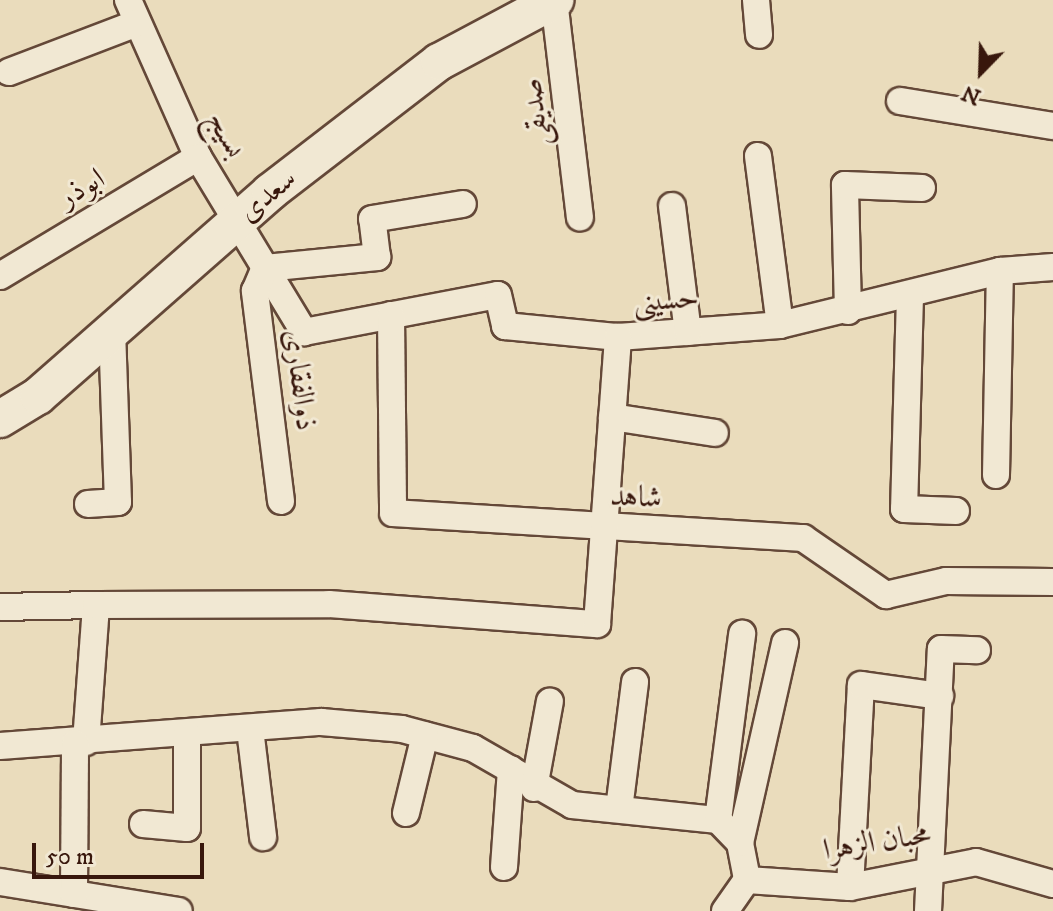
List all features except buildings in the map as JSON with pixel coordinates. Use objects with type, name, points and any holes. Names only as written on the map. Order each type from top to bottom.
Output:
[{"type":"street","name":"صدیقی","points":[[554,0],[580,217]]},
{"type":"street","name":"سعدی","points":[[0,419],[112,332],[238,220],[439,62],[554,0]]},
{"type":"street","points":[[756,0],[759,35]]},
{"type":"street","points":[[9,72],[136,7]]},
{"type":"street","name":"بسیج","points":[[136,7],[198,157],[304,332]]},
{"type":"street","points":[[900,101],[1053,126]]},
{"type":"street","points":[[758,156],[780,325]]},
{"type":"street","name":"ابوذر","points":[[0,276],[198,157]]},
{"type":"street","points":[[848,311],[845,185],[922,188]]},
{"type":"street","points":[[265,268],[377,257],[372,219],[463,204]]},
{"type":"street","points":[[672,206],[688,332]]},
{"type":"street","name":"حسینی","points":[[304,332],[498,295],[505,326],[618,337],[780,325],[1052,261]]},
{"type":"street","name":"ذوالفقاری","points":[[265,268],[255,291],[281,501]]},
{"type":"street","points":[[996,475],[1000,271]]},
{"type":"street","points":[[910,296],[904,509],[956,511]]},
{"type":"street","name":"شاهد","points":[[391,315],[393,513],[603,529],[803,538],[886,595],[946,581],[1053,582]]},
{"type":"street","points":[[88,504],[118,502],[112,332]]},
{"type":"street","points":[[0,607],[329,604],[597,624],[618,337]]},
{"type":"street","points":[[612,417],[715,433]]},
{"type":"street","points":[[74,894],[80,743],[96,605]]},
{"type":"street","points":[[718,820],[742,634]]},
{"type":"street","points":[[725,911],[747,880],[740,843],[785,643]]},
{"type":"street","points":[[928,911],[935,865],[941,649],[977,650]]},
{"type":"street","points":[[619,809],[635,682]]},
{"type":"street","points":[[850,887],[861,685],[940,696]]},
{"type":"street","points":[[534,788],[550,701]]},
{"type":"street","points":[[0,746],[80,743],[321,722],[425,735],[511,769],[534,788],[572,805],[718,820],[740,843]]},
{"type":"street","points":[[250,729],[263,837]]},
{"type":"street","points":[[143,824],[187,828],[187,734]]},
{"type":"street","points":[[406,813],[425,735]]},
{"type":"street","points":[[504,867],[511,769]]},
{"type":"street","name":"محبان الزهرا","points":[[747,880],[850,887],[935,865],[976,862],[1053,884]]},
{"type":"street","points":[[0,882],[179,911]]}]
